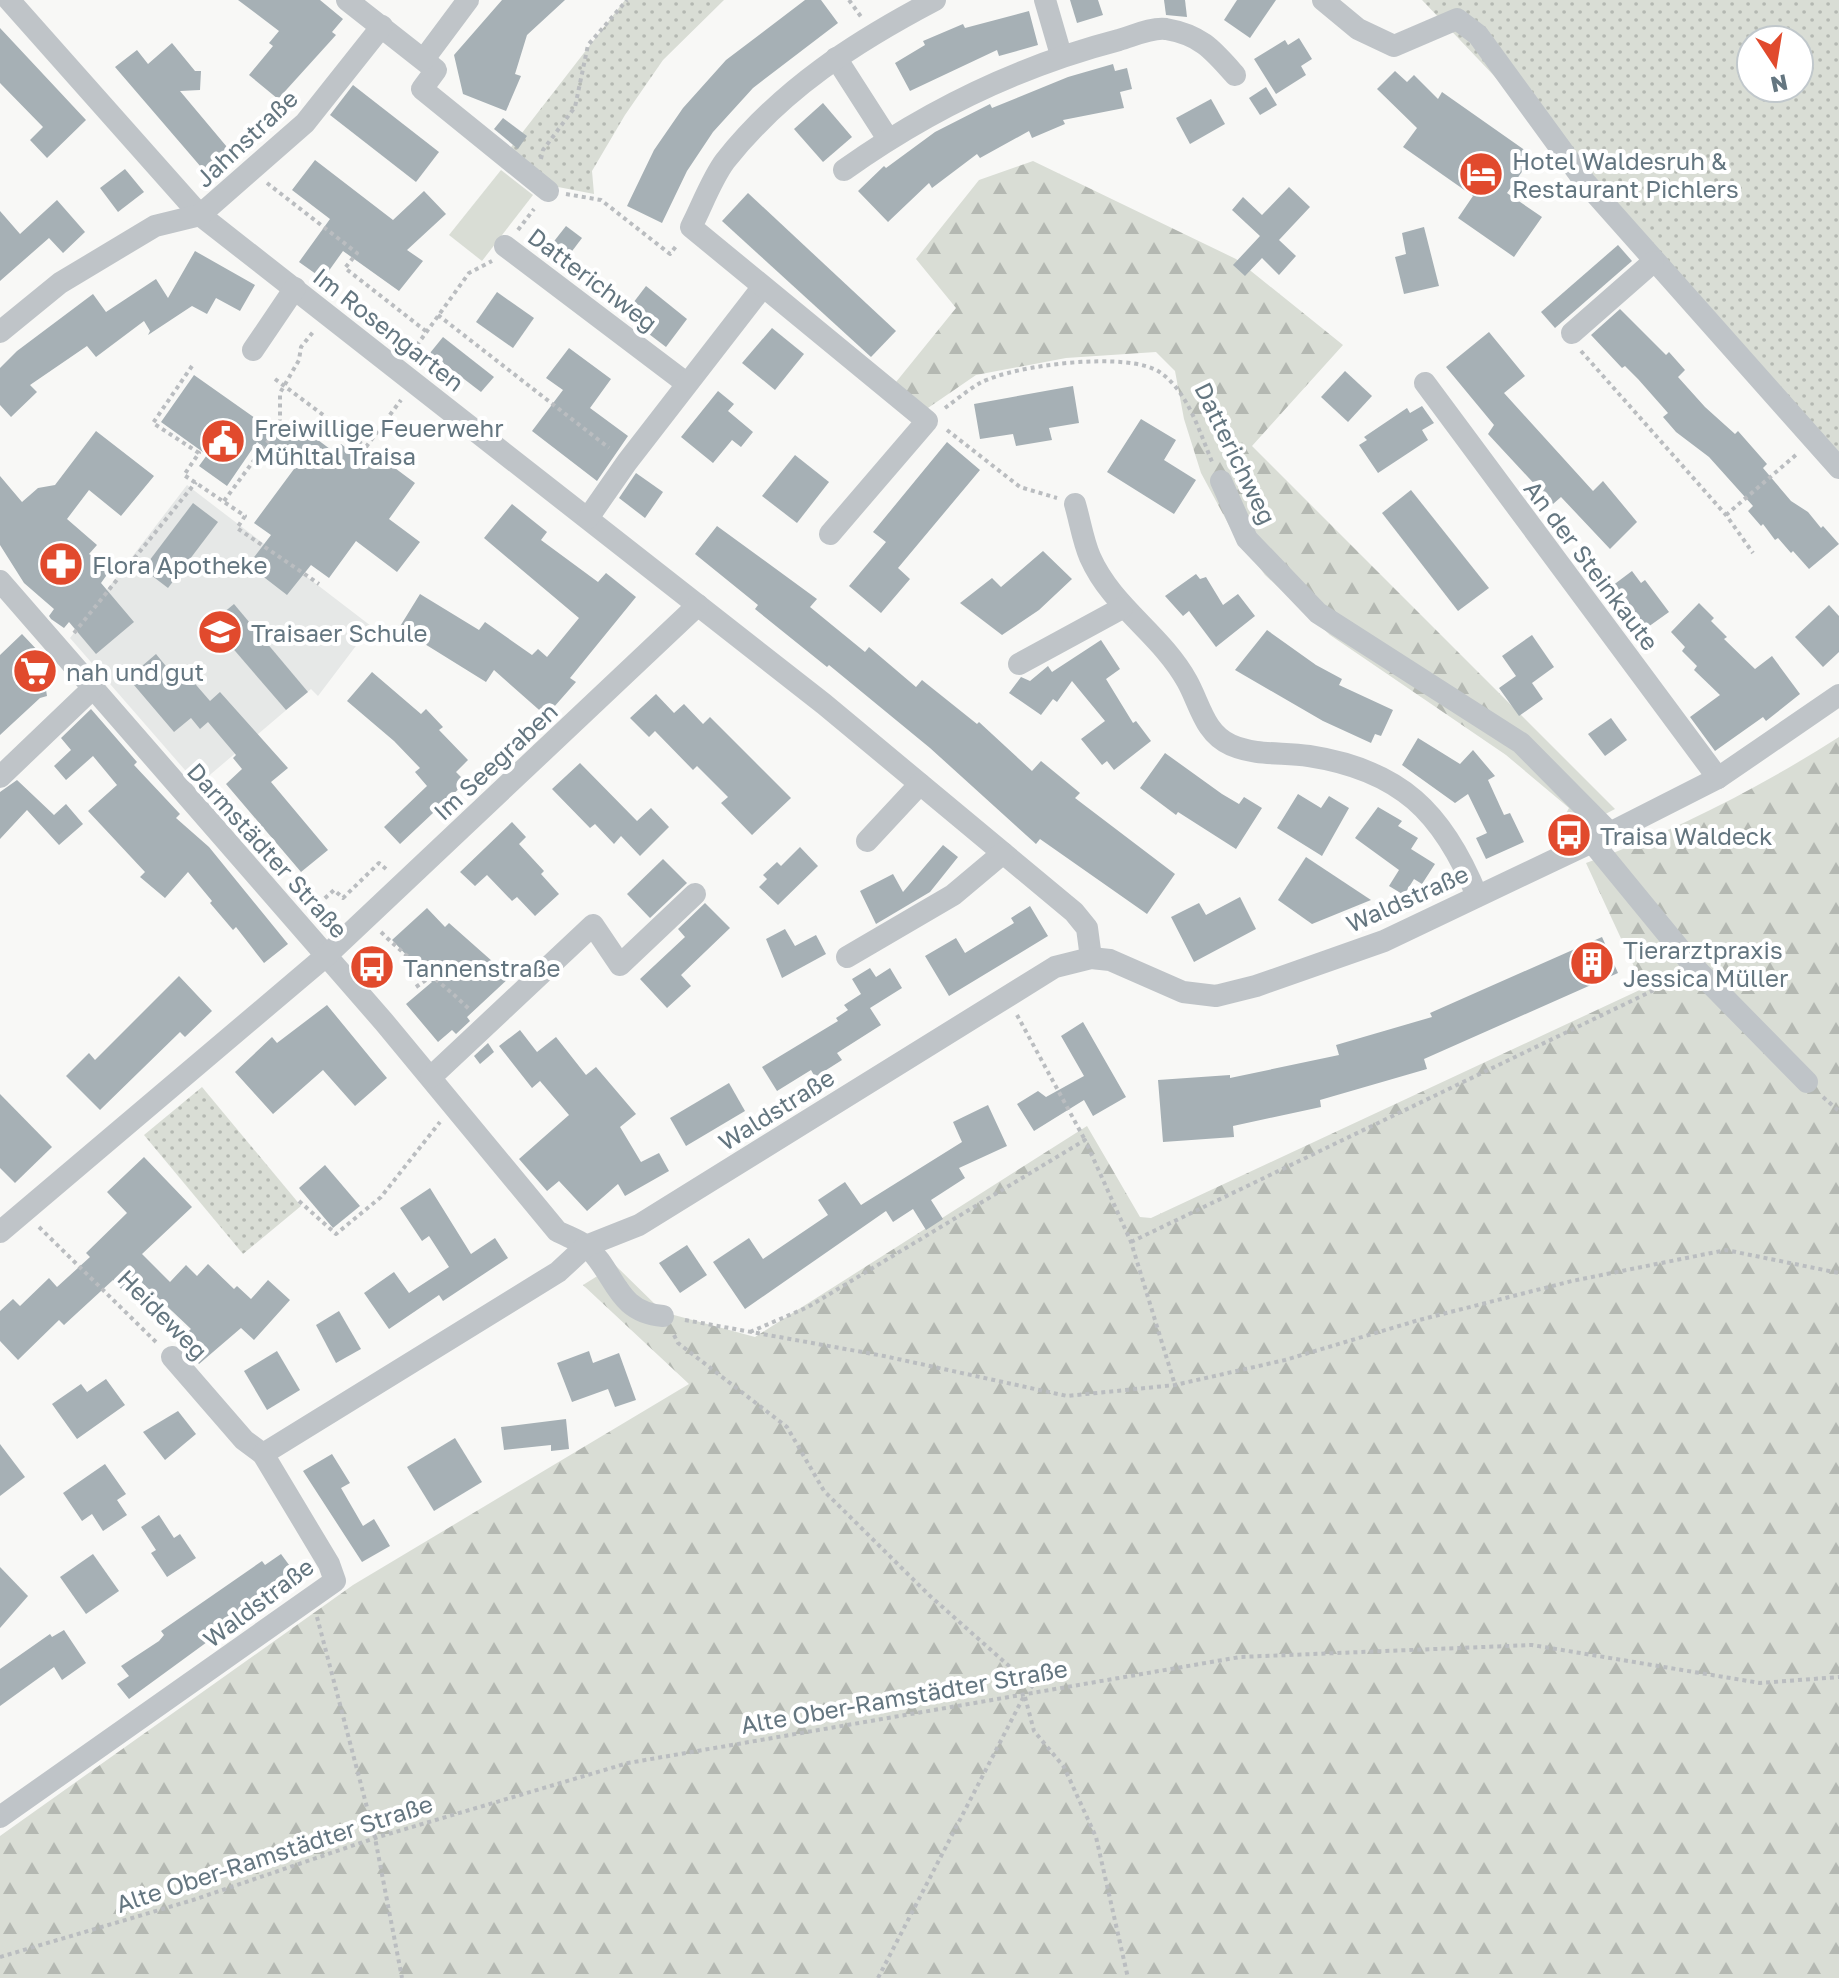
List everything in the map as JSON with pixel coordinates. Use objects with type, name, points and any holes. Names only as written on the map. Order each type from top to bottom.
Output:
[{"type":"street","name":"Im Rosengarten","points":[[9,0],[200,215],[698,605],[1074,912],[1087,928],[1091,958]]},
{"type":"street","points":[[347,0],[436,70],[422,89],[543,187]]},
{"type":"street","points":[[424,59],[468,0]]},
{"type":"street","points":[[830,534],[927,421],[761,289],[691,227],[724,163],[791,90],[873,33],[935,0]]},
{"type":"street","points":[[1045,0],[1061,55]]},
{"type":"street","points":[[1323,0],[1358,29],[1394,46],[1457,19],[1489,48],[1585,182],[1839,468]]},
{"type":"street","name":"Jahnstraße","points":[[0,332],[60,283],[155,226],[200,215],[305,123],[382,26]]},
{"type":"street","points":[[844,170],[888,139],[965,95],[1061,55],[1163,28],[1203,40],[1235,75]]},
{"type":"street","points":[[836,58],[888,139]]},
{"type":"street","name":"Datterichweg","points":[[505,246],[686,383]]},
{"type":"street","points":[[1572,333],[1653,262]]},
{"type":"street","points":[[253,350],[295,288]]},
{"type":"street","points":[[588,518],[686,383],[761,289]]},
{"type":"street","name":"An der Steinkaute","points":[[1425,383],[1718,778]]},
{"type":"street","name":"Datterichweg","points":[[1221,481],[1247,539],[1318,613],[1521,743],[1600,837],[1697,970],[1807,1082]]},
{"type":"street","points":[[1075,504],[1089,556],[1122,608],[1171,657],[1187,681],[1204,720],[1215,734],[1229,744],[1260,754],[1304,755],[1351,763],[1390,780],[1440,825],[1460,858],[1477,896]]},
{"type":"street","name":"Darmstädter Straße","points":[[0,581],[327,955],[557,1231],[586,1246],[624,1298],[643,1314],[663,1316]]},
{"type":"street","name":"Im Seegraben","points":[[327,955],[698,605]]},
{"type":"street","points":[[1019,664],[1122,608]]},
{"type":"street","points":[[0,777],[92,689]]},
{"type":"street","name":"Waldstraße","points":[[0,1817],[335,1581],[333,1572],[263,1454],[558,1272],[586,1246],[639,1225],[1055,967],[1091,958],[1110,960],[1183,992],[1216,996],[1256,986],[1384,941],[1600,837],[1718,778],[1839,695]]},
{"type":"street","points":[[867,841],[920,784]]},
{"type":"street","points":[[847,957],[953,895],[1003,853]]},
{"type":"street","points":[[431,1077],[593,925],[620,965],[695,894]]},
{"type":"street","points":[[0,1232],[327,955]]},
{"type":"street","name":"Heideweg","points":[[172,1357],[244,1440],[263,1454]]},
{"type":"path","points":[[543,187],[543,150],[575,107],[588,45],[627,0]]},
{"type":"path","points":[[252,172],[357,253],[345,268],[427,332]]},
{"type":"path","points":[[224,501],[280,425],[280,393],[299,360],[301,347],[328,314]]},
{"type":"path","points":[[438,315],[627,462]]},
{"type":"path","points":[[1572,333],[1573,343],[1726,515],[1753,553]]},
{"type":"path","name":"Datterichweg","points":[[927,421],[982,382],[1068,362],[1137,364],[1160,372],[1174,386],[1221,481]]},
{"type":"path","points":[[153,423],[192,366]]},
{"type":"path","points":[[275,379],[366,449],[415,382]]},
{"type":"path","points":[[148,418],[199,453],[184,475],[245,516],[237,528],[319,584]]},
{"type":"path","points":[[927,421],[954,433],[1020,487],[1075,504]]},
{"type":"path","points":[[1726,515],[1813,439]]},
{"type":"path","points":[[60,652],[196,482]]},
{"type":"path","points":[[298,922],[334,890],[343,898],[379,863],[402,884]]},
{"type":"path","points":[[366,919],[412,963],[434,974],[471,1012]]},
{"type":"path","points":[[1131,1242],[1697,970]]},
{"type":"path","points":[[416,987],[434,974]]},
{"type":"path","points":[[1007,995],[1085,1140],[1131,1242],[1175,1385]]},
{"type":"path","points":[[299,1201],[336,1234],[381,1197],[416,1147],[455,1105]]},
{"type":"path","points":[[748,1333],[808,1307],[1085,1140]]},
{"type":"path","name":"Heideweg","points":[[24,1212],[172,1357]]},
{"type":"path","points":[[663,1316],[884,1356],[1067,1396],[1175,1385],[1285,1360],[1419,1320],[1558,1284],[1726,1250],[1839,1273]]},
{"type":"path","points":[[663,1316],[678,1343],[787,1427],[824,1491],[929,1595],[1037,1691]]},
{"type":"path","points":[[313,1599],[375,1838],[402,1978]]},
{"type":"path","name":"Alte Ober-Ramstädter Straße","points":[[0,1957],[193,1900],[375,1838],[628,1763],[1240,1657],[1532,1645],[1760,1683],[1839,1677]]},
{"type":"path","points":[[878,1978],[1024,1694]]},
{"type":"path","points":[[1024,1694],[1034,1731],[1064,1767],[1096,1837],[1128,1978]]},
{"type":"shaded area","name":"Traisaer Schule","points":[[187,485],[371,626],[318,696],[311,689],[198,785],[70,638]]},
{"type":"green space","points":[[625,0],[724,0],[663,60],[625,115],[592,171],[594,194],[553,186],[508,151]]},
{"type":"green space","points":[[1422,0],[1839,0],[1839,453],[1631,220]]},
{"type":"green space","points":[[1033,161],[1236,259],[1343,345],[1252,446],[1615,809],[1550,843],[1569,808],[1506,755],[1330,635],[1265,575],[1230,527],[1201,473],[1184,419],[1175,371],[1156,352],[1066,358],[976,375],[925,410],[892,387],[956,308],[916,259],[979,180]]},
{"type":"green space","points":[[501,170],[533,195],[482,261],[449,235]]},
{"type":"green space","points":[[1839,737],[1839,1978],[0,1978],[0,1836],[353,1585],[689,1384],[583,1285],[615,1265],[663,1312],[755,1337],[1087,1126],[1140,1217],[1151,1218],[1644,988],[1586,863],[1716,807]]},
{"type":"green space","points":[[202,1087],[301,1206],[243,1254],[144,1135]]},
{"type":"building","points":[[238,0],[320,0],[343,19],[332,32],[336,35],[278,99],[249,75],[273,46],[269,43],[279,31]]},
{"type":"building","points":[[502,0],[565,0],[527,35],[515,74],[521,76],[506,111],[463,94],[454,55]]},
{"type":"building","points":[[805,0],[821,0],[838,23],[753,88],[713,132],[687,171],[662,223],[627,206],[654,150],[683,108],[726,60]]},
{"type":"building","points":[[1070,0],[1098,0],[1103,15],[1077,23]]},
{"type":"building","points":[[1164,0],[1185,0],[1187,17],[1166,15]]},
{"type":"building","points":[[1237,0],[1276,0],[1250,38],[1224,20]]},
{"type":"building","points":[[1029,11],[1038,45],[999,56],[997,50],[910,91],[895,63],[925,45],[923,41],[963,24],[965,28]]},
{"type":"building","points":[[0,28],[86,120],[47,158],[30,140],[43,127],[0,83]]},
{"type":"building","points":[[1299,38],[1312,59],[1301,66],[1306,75],[1276,94],[1254,59],[1285,40],[1288,45]]},
{"type":"building","points":[[172,43],[195,71],[201,71],[200,90],[180,91],[232,153],[207,174],[115,67],[137,50],[148,64]]},
{"type":"building","points":[[1113,64],[1115,71],[1127,68],[1132,89],[1120,92],[1124,108],[1063,120],[1065,124],[1032,138],[1029,131],[980,158],[977,154],[932,188],[929,183],[888,222],[858,191],[884,166],[886,168],[935,132],[990,104],[992,108],[1068,77]]},
{"type":"building","name":"Hotel Waldesruh & Restaurant Pichlers","points":[[1395,71],[1407,82],[1414,75],[1438,99],[1442,92],[1533,156],[1507,193],[1542,217],[1514,257],[1458,218],[1473,196],[1403,147],[1417,128],[1377,89]]},
{"type":"building","points":[[353,85],[439,152],[416,182],[330,115]]},
{"type":"building","points":[[1266,87],[1277,105],[1260,115],[1249,98]]},
{"type":"building","points":[[1211,99],[1225,124],[1190,144],[1176,118]]},
{"type":"building","points":[[823,103],[852,137],[823,162],[794,129]]},
{"type":"building","points":[[503,118],[527,136],[518,149],[494,129]]},
{"type":"building","points":[[315,160],[393,220],[424,191],[446,214],[407,250],[423,261],[399,291],[343,251],[323,279],[299,262],[330,219],[292,190]]},
{"type":"building","points":[[125,169],[144,192],[118,212],[100,188]]},
{"type":"building","points":[[1289,187],[1310,207],[1279,240],[1296,256],[1279,275],[1262,258],[1245,276],[1233,265],[1260,236],[1232,210],[1243,197],[1262,215]]},
{"type":"building","points":[[748,193],[896,331],[871,357],[722,221]]},
{"type":"building","points":[[57,200],[85,232],[63,253],[49,238],[0,281],[0,211],[20,234]]},
{"type":"building","points":[[566,226],[582,238],[560,267],[544,254]]},
{"type":"building","points":[[1424,227],[1439,286],[1404,294],[1395,257],[1406,254],[1402,233]]},
{"type":"building","points":[[1618,245],[1632,261],[1555,328],[1541,312]]},
{"type":"building","points":[[195,251],[255,285],[240,311],[216,298],[207,314],[192,306],[148,335],[150,331],[144,321],[96,357],[87,346],[30,385],[37,392],[11,417],[0,405],[0,368],[17,351],[93,294],[106,312],[156,279],[168,298]]},
{"type":"building","points":[[646,286],[687,319],[666,347],[624,315]]},
{"type":"building","points":[[497,292],[534,318],[513,348],[476,322]]},
{"type":"building","points":[[1620,309],[1666,355],[1669,352],[1685,370],[1678,377],[1735,434],[1738,431],[1767,464],[1763,468],[1791,501],[1808,512],[1839,544],[1809,569],[1778,538],[1775,540],[1763,524],[1761,526],[1748,511],[1753,506],[1709,457],[1676,432],[1663,417],[1668,413],[1638,379],[1625,366],[1622,368],[1591,335]]},
{"type":"building","points":[[772,328],[804,354],[775,390],[742,363]]},
{"type":"building","points":[[1489,332],[1525,376],[1504,393],[1593,491],[1603,481],[1637,522],[1610,549],[1561,497],[1553,504],[1488,434],[1494,425],[1446,367]]},
{"type":"building","points":[[443,337],[494,377],[481,392],[430,353]]},
{"type":"building","points":[[569,348],[611,379],[590,408],[628,436],[597,481],[532,431],[563,390],[546,378]]},
{"type":"building","points":[[1345,371],[1372,396],[1348,422],[1321,397]]},
{"type":"building","points":[[194,375],[282,437],[294,422],[334,452],[341,444],[359,458],[368,448],[415,483],[389,519],[420,542],[397,572],[356,541],[329,578],[311,565],[287,595],[248,565],[271,535],[254,523],[294,469],[257,442],[227,486],[199,466],[207,455],[161,422]]},
{"type":"building","points":[[1073,386],[1079,423],[1049,428],[1052,440],[1016,446],[1013,434],[980,439],[974,404]]},
{"type":"building","points":[[718,391],[734,404],[728,411],[753,432],[741,447],[732,440],[713,463],[681,437]]},
{"type":"building","points":[[1422,406],[1434,423],[1422,430],[1428,440],[1378,473],[1359,445],[1367,440],[1364,437],[1407,408],[1410,413]]},
{"type":"building","points":[[1141,419],[1176,440],[1164,460],[1196,480],[1174,514],[1107,472]]},
{"type":"building","points":[[96,431],[154,476],[121,516],[89,490],[67,519],[97,545],[89,554],[111,569],[101,583],[134,622],[96,654],[69,622],[64,628],[51,619],[49,616],[54,609],[24,583],[0,545],[0,476],[22,502],[38,488],[55,485]]},
{"type":"building","points":[[947,442],[980,470],[898,568],[910,579],[881,613],[849,586],[886,542],[873,532]]},
{"type":"building","points":[[795,455],[829,482],[797,523],[762,496]]},
{"type":"building","points":[[636,473],[663,492],[645,518],[619,498]]},
{"type":"building","points":[[1411,490],[1489,588],[1458,611],[1382,513]]},
{"type":"building","points":[[193,503],[218,522],[168,588],[143,569]]},
{"type":"building","points":[[512,504],[547,532],[541,540],[598,582],[606,573],[636,597],[570,678],[576,682],[546,716],[494,670],[486,682],[399,628],[420,594],[479,630],[485,622],[532,655],[538,649],[547,657],[579,618],[484,538]]},
{"type":"building","points":[[717,526],[817,599],[810,607],[865,652],[869,647],[916,687],[922,680],[977,724],[979,722],[1032,771],[1041,761],[1080,793],[1075,798],[1175,874],[1147,914],[1040,839],[1036,844],[930,748],[755,609],[758,605],[695,554]]},
{"type":"building","points":[[1043,551],[1072,579],[1039,610],[1002,635],[960,603],[992,578],[1001,587]]},
{"type":"building","points":[[1632,571],[1641,583],[1645,580],[1669,612],[1641,632],[1612,592],[1612,586]]},
{"type":"building","points":[[1196,574],[1200,579],[1206,577],[1223,605],[1238,594],[1255,616],[1216,647],[1189,611],[1183,616],[1165,596]]},
{"type":"building","points":[[1699,603],[1714,618],[1711,621],[1727,637],[1724,639],[1755,669],[1772,656],[1800,694],[1766,721],[1763,717],[1715,751],[1690,717],[1720,695],[1694,670],[1697,666],[1682,651],[1685,647],[1671,632]]},
{"type":"building","points":[[234,604],[308,692],[286,710],[211,623]]},
{"type":"building","points":[[1829,605],[1839,616],[1839,652],[1823,667],[1795,637]]},
{"type":"building","points":[[1267,630],[1316,665],[1342,679],[1339,685],[1393,710],[1381,736],[1375,734],[1371,743],[1323,721],[1235,670]]},
{"type":"building","points":[[22,634],[40,653],[47,696],[40,698],[0,735],[0,655]]},
{"type":"building","points":[[1532,635],[1554,667],[1532,683],[1543,699],[1519,716],[1499,688],[1516,676],[1502,656]]},
{"type":"building","points":[[1101,640],[1120,669],[1106,679],[1133,723],[1136,721],[1151,741],[1114,770],[1107,761],[1102,765],[1081,739],[1105,721],[1072,681],[1057,702],[1053,699],[1041,715],[1009,693],[1021,677],[1030,681],[1048,666],[1052,672]]},
{"type":"building","points":[[156,654],[170,671],[178,664],[210,701],[220,692],[288,768],[271,782],[328,850],[301,872],[226,784],[242,769],[233,758],[236,755],[208,722],[200,729],[191,718],[174,732],[128,678]]},
{"type":"building","points":[[372,672],[421,714],[426,709],[443,727],[439,730],[468,760],[456,772],[466,782],[400,844],[384,827],[427,786],[415,772],[420,768],[347,701]]},
{"type":"building","points":[[656,694],[674,713],[684,704],[703,724],[710,717],[791,798],[752,835],[721,803],[728,797],[697,766],[693,770],[655,731],[649,737],[630,718]]},
{"type":"building","points":[[91,709],[137,762],[134,765],[180,814],[176,818],[209,847],[288,944],[264,963],[236,927],[233,930],[210,903],[212,901],[188,872],[165,898],[140,877],[145,872],[88,811],[117,785],[93,756],[66,780],[54,766],[71,750],[61,738]]},
{"type":"building","points":[[1611,718],[1627,740],[1605,756],[1588,734]]},
{"type":"building","points":[[1418,738],[1460,764],[1473,750],[1495,776],[1488,780],[1504,815],[1510,813],[1524,842],[1486,859],[1476,838],[1487,833],[1468,794],[1455,803],[1402,765]]},
{"type":"building","points":[[1165,753],[1239,804],[1244,797],[1262,808],[1236,849],[1178,812],[1176,815],[1140,788]]},
{"type":"building","points":[[580,763],[637,821],[651,808],[669,827],[640,856],[621,836],[614,844],[595,824],[590,828],[552,789]]},
{"type":"building","points":[[17,780],[54,815],[66,804],[83,824],[59,845],[27,810],[0,839],[0,792]]},
{"type":"building","points":[[1298,794],[1321,808],[1329,796],[1349,808],[1322,856],[1277,828]]},
{"type":"building","points":[[1378,807],[1402,821],[1398,826],[1418,838],[1411,849],[1435,864],[1422,884],[1414,879],[1404,895],[1389,886],[1399,870],[1355,838]]},
{"type":"building","points":[[512,822],[526,837],[519,844],[544,871],[541,874],[559,894],[535,916],[517,897],[512,901],[487,875],[475,886],[460,872]]},
{"type":"building","points":[[943,845],[958,857],[930,892],[876,924],[860,891],[893,874],[903,892]]},
{"type":"building","points":[[800,847],[818,866],[778,905],[759,887],[767,879],[763,875],[777,862],[781,866]]},
{"type":"building","points":[[1306,857],[1371,900],[1312,924],[1278,900]]},
{"type":"building","points":[[663,859],[687,883],[650,918],[627,894]]},
{"type":"building","points":[[1240,897],[1256,929],[1194,962],[1171,917],[1199,903],[1206,915]]},
{"type":"building","points":[[705,903],[730,928],[681,975],[691,986],[667,1008],[640,979],[685,937],[678,929]]},
{"type":"building","points":[[1030,906],[1048,936],[949,996],[925,956],[956,938],[965,953],[1014,923],[1011,918]]},
{"type":"building","points":[[427,908],[445,927],[449,923],[510,977],[467,1017],[470,1021],[456,1034],[452,1030],[438,1042],[406,1004],[432,982],[392,940]]},
{"type":"building","points":[[785,929],[795,946],[816,935],[826,954],[782,978],[766,939]]},
{"type":"building","points":[[1602,937],[1618,973],[1424,1059],[1427,1069],[1320,1100],[1321,1107],[1233,1126],[1234,1137],[1163,1142],[1158,1080],[1230,1075],[1230,1078],[1339,1055],[1336,1045],[1432,1017],[1430,1013]]},
{"type":"building","points":[[870,968],[876,977],[890,968],[902,988],[870,1008],[881,1025],[837,1053],[842,1060],[831,1067],[815,1077],[811,1070],[777,1091],[762,1067],[838,1021],[836,1018],[848,1010],[844,1005],[861,994],[852,979]]},
{"type":"building","points":[[179,976],[212,1011],[185,1037],[180,1032],[100,1110],[66,1076],[89,1053],[95,1060]]},
{"type":"building","points":[[327,1005],[387,1078],[355,1106],[323,1070],[273,1114],[235,1072],[272,1037],[277,1043]]},
{"type":"building","points":[[1083,1022],[1126,1097],[1093,1116],[1084,1100],[1034,1131],[1017,1104],[1038,1091],[1046,1097],[1084,1076],[1061,1036]]},
{"type":"building","points":[[520,1030],[537,1052],[556,1037],[586,1075],[596,1067],[636,1114],[620,1127],[641,1162],[659,1153],[669,1171],[625,1196],[618,1184],[587,1211],[559,1181],[547,1191],[519,1159],[569,1115],[540,1081],[532,1088],[499,1046]]},
{"type":"building","points":[[488,1043],[494,1052],[480,1064],[474,1056]]},
{"type":"building","points":[[729,1083],[745,1111],[686,1146],[670,1118]]},
{"type":"building","points":[[0,1094],[52,1147],[15,1183],[0,1168]]},
{"type":"building","points":[[988,1105],[1007,1146],[959,1168],[965,1178],[931,1200],[943,1219],[926,1230],[913,1209],[893,1222],[886,1211],[745,1309],[713,1262],[749,1238],[763,1259],[828,1215],[818,1200],[845,1182],[861,1205],[962,1142],[953,1122]]},
{"type":"building","points":[[144,1157],[192,1207],[142,1254],[170,1282],[186,1265],[197,1276],[208,1264],[234,1289],[237,1286],[251,1299],[268,1280],[290,1300],[254,1340],[241,1328],[199,1364],[178,1340],[191,1329],[136,1277],[122,1290],[113,1280],[64,1325],[59,1320],[18,1360],[0,1341],[0,1311],[13,1299],[20,1306],[49,1278],[57,1287],[90,1257],[86,1253],[127,1213],[107,1192]]},
{"type":"building","points":[[325,1165],[360,1206],[333,1228],[299,1188]]},
{"type":"building","points":[[430,1188],[471,1254],[495,1238],[508,1258],[443,1301],[439,1295],[389,1329],[364,1293],[394,1272],[409,1293],[449,1267],[429,1236],[422,1241],[400,1208]]},
{"type":"building","points":[[687,1245],[707,1275],[680,1293],[659,1263]]},
{"type":"building","points":[[339,1311],[361,1349],[336,1363],[316,1325]]},
{"type":"building","points":[[277,1351],[300,1390],[267,1410],[244,1371]]},
{"type":"building","points":[[589,1351],[593,1363],[619,1353],[636,1400],[615,1407],[608,1389],[572,1402],[557,1363]]},
{"type":"building","points":[[106,1379],[125,1405],[77,1439],[52,1404],[81,1384],[87,1392]]},
{"type":"building","points":[[178,1411],[196,1434],[165,1460],[143,1432]]},
{"type":"building","points":[[566,1419],[569,1449],[551,1451],[551,1445],[504,1450],[501,1427]]},
{"type":"building","points":[[455,1438],[482,1482],[434,1511],[407,1467]]},
{"type":"building","points":[[0,1444],[25,1477],[0,1496]]},
{"type":"building","points":[[332,1454],[350,1483],[341,1488],[363,1526],[374,1519],[390,1546],[362,1562],[303,1471]]},
{"type":"building","points":[[105,1464],[126,1494],[117,1500],[127,1515],[103,1531],[92,1514],[82,1521],[63,1493]]},
{"type":"building","points":[[159,1515],[174,1538],[180,1534],[196,1558],[167,1577],[151,1553],[156,1550],[141,1527]]},
{"type":"building","points":[[93,1554],[119,1591],[86,1614],[60,1577]]},
{"type":"building","points":[[281,1554],[295,1573],[279,1584],[281,1588],[129,1699],[117,1684],[129,1676],[121,1666],[159,1641],[164,1635],[161,1631],[262,1561],[265,1565]]},
{"type":"building","points":[[0,1567],[28,1596],[0,1628]]},
{"type":"building","points":[[64,1630],[86,1663],[62,1680],[54,1667],[0,1706],[0,1669],[50,1634],[52,1637]]},
{"type":"place","name":"Hotel Waldesruh & Restaurant Pichlers","points":[[1481,174]]},
{"type":"place","name":"Freiwillige Feuerwehr Mühltal Traisa","points":[[223,441]]},
{"type":"place","name":"Flora Apotheke","points":[[61,564]]},
{"type":"place","name":"Traisaer Schule","points":[[220,632]]},
{"type":"place","name":"nah und gut","points":[[35,671]]},
{"type":"place","name":"Traisa Waldeck","points":[[1569,835]]},
{"type":"place","name":"Tierarztpraxis Jessica Müller","points":[[1592,963]]},
{"type":"place","name":"Tannenstraße","points":[[372,967]]}]
